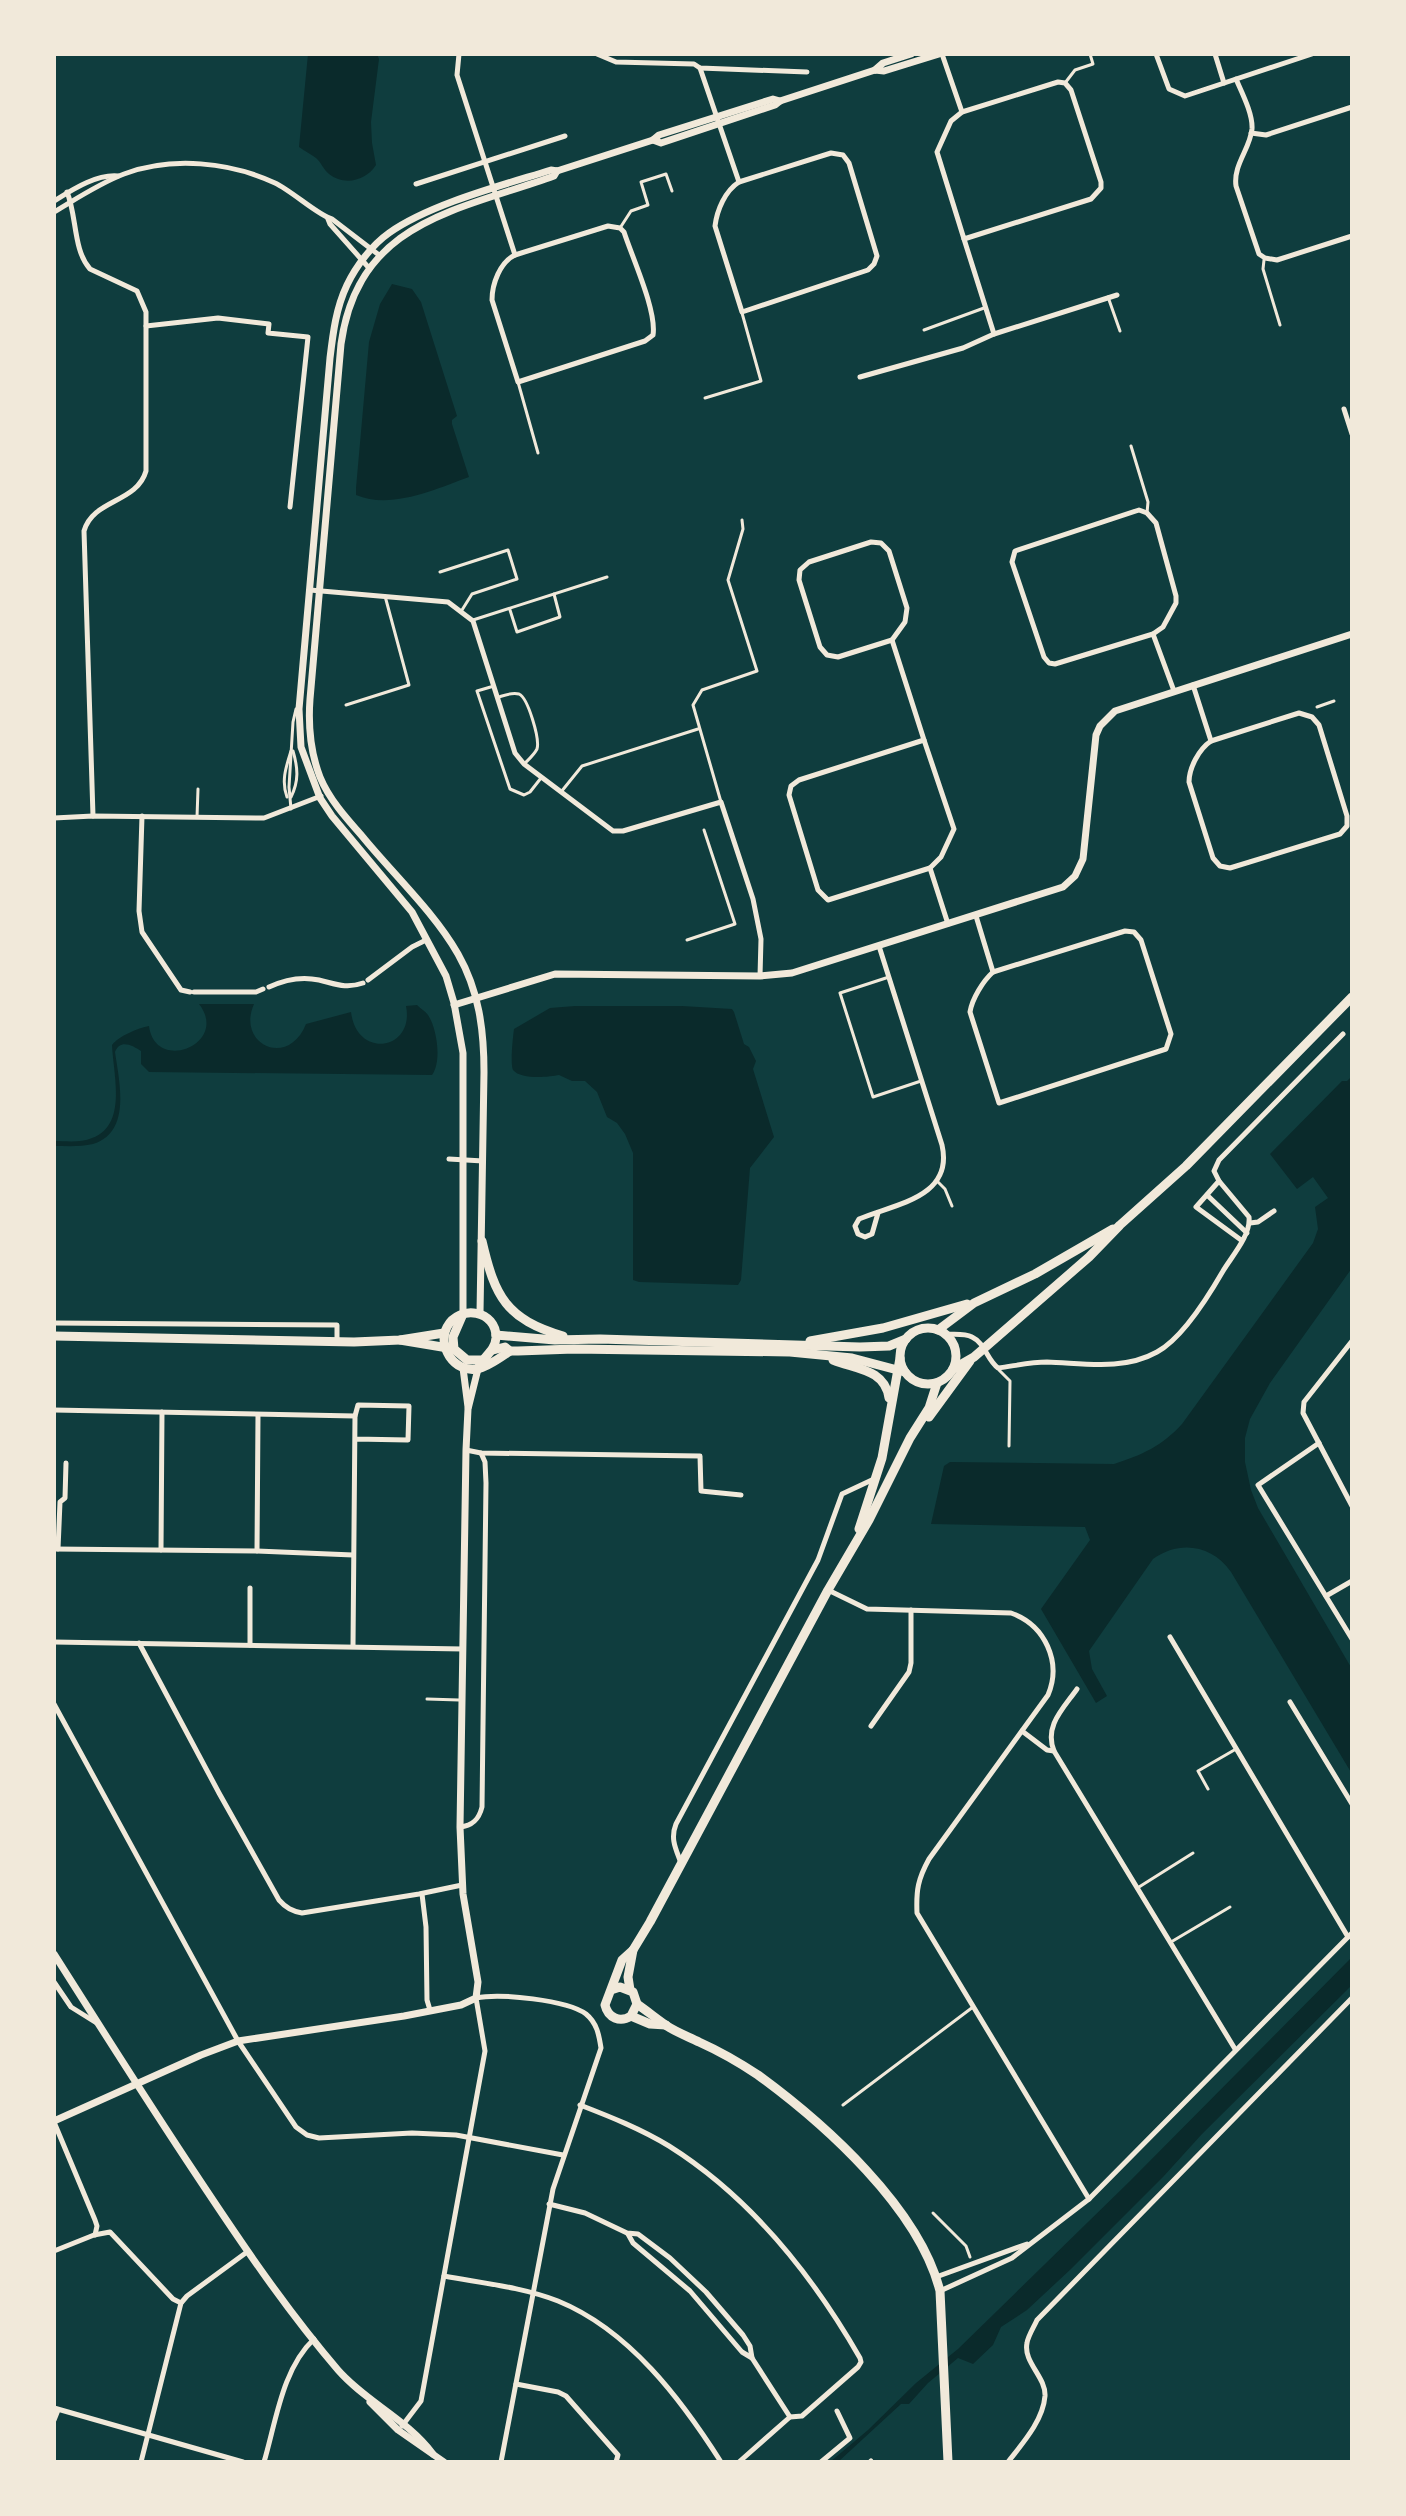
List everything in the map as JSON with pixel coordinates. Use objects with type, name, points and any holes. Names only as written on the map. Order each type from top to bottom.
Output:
[{"type":"main road","points":[[904,1452],[974,1357],[1089,1257],[1212,1140],[1352,997]]},
{"type":"main road","points":[[797,1344],[895,1325],[974,1303],[1035,1274],[1120,1225]]},
{"type":"main road","points":[[482,1241],[489,1272],[507,1305],[538,1328],[570,1338]]},
{"type":"main road","points":[[941,1332],[974,1303]]},
{"type":"main road","points":[[54,1336],[400,1340],[444,1333],[452,1320],[463,1314],[480,1313],[493,1324],[495,1354]]},
{"type":"main road","points":[[449,1348],[463,1314]]},
{"type":"main road","points":[[496,1335],[555,1340],[889,1346],[917,1330],[941,1332],[951,1339],[956,1354],[953,1369]]},
{"type":"main road","points":[[444,1333],[453,1361],[463,1368],[479,1364],[505,1347],[510,1351],[790,1352],[901,1366],[920,1383],[937,1383],[974,1357]]},
{"type":"main road","points":[[856,1540],[887,1436],[906,1339]]},
{"type":"main road","points":[[400,1340],[449,1348],[479,1364]]},
{"type":"main road","points":[[826,1357],[877,1375],[888,1390],[891,1405]]},
{"type":"main road","points":[[666,2025],[650,2024],[631,2016],[620,2019],[610,2015],[605,1999],[622,1960],[633,1950],[682,1863],[828,1590],[869,1520],[929,1408],[937,1383]]},
{"type":"main road","points":[[633,1950],[628,1977],[637,2004],[666,2025],[756,2074],[809,2116],[878,2183],[910,2227],[940,2291],[950,2460]]},
{"type":"main road","points":[[611,1990],[620,1987],[630,1990]]},
{"type":"main road","points":[[631,2016],[637,2004]]},
{"type":"street","points":[[459,54],[457,75],[515,255]]},
{"type":"street","points":[[597,54],[616,62],[807,72]]},
{"type":"street","points":[[463,1314],[463,1053],[446,976],[412,912],[332,816],[297,747],[334,326],[347,284],[372,249],[389,233],[416,217],[551,170],[557,171],[653,140],[659,135],[718,120],[773,99],[780,101],[875,70],[883,63],[911,54]]},
{"type":"street","points":[[875,70],[884,71],[940,54],[962,112]]},
{"type":"street","points":[[1156,54],[1169,89],[1185,96],[1312,54]]},
{"type":"street","points":[[1215,54],[1224,83]]},
{"type":"street","points":[[700,68],[739,182]]},
{"type":"street","points":[[1236,79],[1252,124],[1235,176],[1256,248],[1265,258],[1277,260],[1352,236]]},
{"type":"street","points":[[964,239],[1091,199],[1101,188],[1071,90],[1065,83],[1058,82],[962,112],[951,121],[937,152],[985,307],[994,334]]},
{"type":"street","points":[[1251,133],[1266,135],[1352,107]]},
{"type":"street","points":[[416,184],[565,136]]},
{"type":"street","points":[[831,153],[843,155],[849,163],[877,256],[874,264],[868,270],[742,312],[715,226],[730,188],[739,182],[831,153]]},
{"type":"street","points":[[54,212],[119,176],[147,167],[222,166],[280,185],[379,255]]},
{"type":"street","points":[[54,201],[96,180],[119,176]]},
{"type":"street","points":[[480,1313],[484,1044],[480,1011],[465,969],[450,942],[349,822],[328,792],[311,746],[309,708],[343,330],[350,303],[379,255],[416,225],[494,191]]},
{"type":"street","points":[[67,192],[78,246],[85,263],[90,269],[137,291],[146,312],[147,464],[144,477],[133,492],[94,514],[84,531],[93,816]]},
{"type":"street","points":[[327,218],[369,268]]},
{"type":"street","points":[[608,226],[620,228],[644,290],[653,335],[645,341],[518,382],[492,300],[492,291],[507,259],[608,226]]},
{"type":"street","points":[[860,377],[963,348],[994,334],[1117,295]]},
{"type":"street","points":[[146,326],[218,318],[269,324],[268,333],[308,337],[290,507]]},
{"type":"street","points":[[1344,409],[1352,434]]},
{"type":"street","points":[[1132,511],[1147,513],[1156,523],[1176,596],[1176,603],[1163,627],[1153,634],[1055,664],[1049,663],[1044,657],[1012,562],[1015,551],[1132,511]]},
{"type":"street","points":[[871,542],[881,543],[889,551],[907,608],[905,622],[892,640],[838,657],[827,655],[820,647],[799,580],[800,570],[809,562],[871,542]]},
{"type":"street","points":[[310,590],[448,602],[462,610],[473,621],[515,753],[524,764],[613,831],[623,831],[721,802],[753,899],[761,939],[760,976]]},
{"type":"street","points":[[1153,634],[1174,691]]},
{"type":"street","points":[[454,1005],[555,974],[760,976],[792,973],[1063,887],[1075,876],[1083,859],[1096,735],[1100,726],[1115,711],[1352,634]]},
{"type":"street","points":[[892,640],[954,829],[941,857],[930,868],[828,900],[824,898],[818,890],[789,795],[794,782],[924,740]]},
{"type":"street","points":[[1193,685],[1211,741]]},
{"type":"street","points":[[1299,713],[1312,717],[1319,725],[1347,816],[1345,830],[1233,868],[1220,866],[1213,858],[1189,781],[1202,748],[1211,741],[1299,713]]},
{"type":"street","points":[[54,818],[264,818],[328,792]]},
{"type":"street","points":[[142,816],[139,911],[142,932],[181,990],[256,992],[282,981],[299,978],[343,987],[366,982],[412,947],[428,940]]},
{"type":"street","points":[[930,868],[948,924]]},
{"type":"street","points":[[976,916],[993,972]]},
{"type":"street","points":[[1132,931],[1141,940],[1171,1034],[1169,1045],[1162,1052],[999,1103],[970,1012],[986,978],[993,972],[1132,931]]},
{"type":"street","points":[[878,1213],[874,1236],[860,1236],[855,1226],[859,1219],[923,1194],[937,1181],[943,1168],[944,1151],[879,946]]},
{"type":"street","points":[[974,1357],[998,1368],[1048,1362],[1108,1365],[1138,1360],[1158,1352],[1178,1334],[1204,1301],[1247,1233],[1250,1223],[1246,1212],[1214,1171],[1219,1160],[1343,1034]]},
{"type":"street","points":[[449,1159],[483,1161]]},
{"type":"street","points":[[1219,1181],[1196,1207],[1241,1240]]},
{"type":"street","points":[[1207,1195],[1247,1233]]},
{"type":"street","points":[[1250,1223],[1258,1222],[1274,1211]]},
{"type":"street","points":[[54,1323],[337,1325],[337,1341]]},
{"type":"street","points":[[941,1332],[969,1336],[984,1348],[991,1363]]},
{"type":"street","points":[[1352,1341],[1304,1402],[1303,1413],[1352,1506]]},
{"type":"street","points":[[468,1409],[479,1364]]},
{"type":"street","points":[[401,2427],[421,2401],[485,2051],[463,1885],[460,1827],[468,1409],[463,1368]]},
{"type":"street","points":[[353,1646],[355,1416],[358,1405],[409,1406],[408,1440],[355,1439]]},
{"type":"street","points":[[54,1410],[355,1416]]},
{"type":"street","points":[[161,1550],[162,1412]]},
{"type":"street","points":[[257,1551],[258,1415]]},
{"type":"street","points":[[1319,1443],[1258,1485],[1352,1639]]},
{"type":"street","points":[[466,1450],[481,1453],[700,1456],[701,1491],[741,1495]]},
{"type":"street","points":[[460,1827],[474,1823],[482,1807],[486,1483],[485,1462],[481,1453]]},
{"type":"street","points":[[66,1463],[65,1498],[60,1502],[56,1549],[353,1555]]},
{"type":"street","points":[[682,1863],[673,1843],[676,1824],[818,1560],[842,1494],[875,1479]]},
{"type":"street","points":[[1326,1596],[1352,1581]]},
{"type":"street","points":[[250,1588],[250,1645]]},
{"type":"street","points":[[828,1590],[867,1609],[1001,1612],[1020,1616],[1038,1630],[1050,1650],[1054,1668],[1048,1695],[921,1872],[916,1892],[917,1913],[1089,2199]]},
{"type":"street","points":[[871,1726],[909,1672],[911,1610]]},
{"type":"street","points":[[940,2291],[1012,2258],[1089,2199],[1350,1935],[1170,1637]]},
{"type":"street","points":[[54,1642],[463,1649]]},
{"type":"street","points":[[139,1643],[219,1793],[285,1906],[302,1913],[463,1885]]},
{"type":"street","points":[[1077,1689],[1051,1726],[1050,1742],[1235,2049]]},
{"type":"street","points":[[1290,1702],[1352,1804]]},
{"type":"street","points":[[54,1704],[238,2041],[290,2121],[307,2135],[319,2138],[425,2133],[469,2137],[563,2155]]},
{"type":"street","points":[[1022,1731],[1047,1750],[1054,1751]]},
{"type":"street","points":[[422,1894],[430,2010]]},
{"type":"street","points":[[54,1954],[247,2252],[339,2371],[367,2397],[375,2409],[444,2462]]},
{"type":"street","points":[[54,1982],[71,2007],[98,2023]]},
{"type":"street","points":[[94,2235],[95,2220],[54,2122],[209,2051],[238,2041],[505,1995],[580,2011],[590,2017],[599,2035],[601,2048],[549,2204],[501,2462]]},
{"type":"street","points":[[1008,2462],[1039,2417],[1045,2395],[1026,2344],[1037,2320],[1352,1998]]},
{"type":"street","points":[[580,2105],[667,2145],[698,2166],[739,2201],[776,2239],[809,2280],[840,2324],[861,2362],[802,2416],[790,2417],[739,2462]]},
{"type":"street","points":[[549,2204],[600,2219],[627,2233],[638,2234],[660,2249],[699,2284],[743,2335],[750,2346],[752,2358],[790,2417]]},
{"type":"street","points":[[54,2251],[106,2232],[113,2235],[173,2299],[181,2303]]},
{"type":"street","points":[[627,2233],[633,2243],[685,2287],[742,2352],[752,2358]]},
{"type":"street","points":[[936,2277],[971,2260],[1028,2244]]},
{"type":"street","points":[[141,2462],[181,2303],[247,2252]]},
{"type":"street","points":[[444,2276],[532,2293],[558,2301],[590,2317],[623,2342],[680,2403],[721,2462]]},
{"type":"street","points":[[264,2462],[298,2358],[314,2339]]},
{"type":"street","points":[[516,2384],[566,2396],[618,2455],[616,2462]]},
{"type":"street","points":[[54,2420],[56,2409],[243,2462]]},
{"type":"street","points":[[821,2462],[850,2438],[837,2411]]},
{"type":"lane","points":[[1065,83],[1075,70],[1093,64],[1090,54]]},
{"type":"lane","points":[[620,228],[631,211],[648,205],[641,182],[666,174],[672,191]]},
{"type":"lane","points":[[1265,258],[1263,269],[1280,325]]},
{"type":"lane","points":[[1108,297],[1120,331]]},
{"type":"lane","points":[[924,330],[985,307]]},
{"type":"lane","points":[[705,398],[761,381],[742,312]]},
{"type":"lane","points":[[518,382],[538,453]]},
{"type":"lane","points":[[1131,446],[1148,502],[1147,513]]},
{"type":"lane","points":[[721,802],[693,705],[702,690],[757,671],[728,580],[742,520]]},
{"type":"lane","points":[[440,572],[508,550],[517,579],[472,594],[462,610]]},
{"type":"lane","points":[[473,621],[607,577]]},
{"type":"lane","points":[[510,609],[517,632],[560,617],[554,594]]},
{"type":"lane","points":[[346,705],[409,685],[385,596]]},
{"type":"lane","points":[[494,686],[477,691],[510,789],[524,795],[541,777]]},
{"type":"lane","points":[[498,697],[511,693],[519,694],[526,700],[538,741],[536,752],[524,764]]},
{"type":"lane","points":[[1317,707],[1334,701]]},
{"type":"lane","points":[[561,792],[582,766],[698,729]]},
{"type":"lane","points":[[291,809],[289,801],[297,747],[311,746]]},
{"type":"lane","points":[[197,817],[198,789]]},
{"type":"lane","points":[[687,940],[735,924],[704,830]]},
{"type":"lane","points":[[889,977],[840,993],[860,1058],[873,1097],[922,1081]]},
{"type":"lane","points":[[937,1181],[945,1189],[952,1206]]},
{"type":"lane","points":[[998,1368],[1010,1381],[1009,1446]]},
{"type":"lane","points":[[427,1699],[462,1700]]},
{"type":"lane","points":[[1208,1789],[1198,1771],[1236,1749]]},
{"type":"lane","points":[[1137,1888],[1193,1853]]},
{"type":"lane","points":[[1170,1943],[1230,1907]]},
{"type":"lane","points":[[843,2105],[973,2007]]},
{"type":"lane","points":[[933,2213],[966,2246],[971,2260]]},
{"type":"water","points":[[308,54],[377,54],[379,59],[371,122],[376,165],[361,178],[348,181],[335,178],[316,158],[299,147]]},
{"type":"water","points":[[392,284],[412,289],[421,302],[457,416],[452,424],[469,477],[428,492],[384,500],[356,495],[356,488],[369,342],[380,304]]},
{"type":"water","points":[[199,1004],[254,1004],[250,1018],[252,1030],[266,1046],[277,1048],[298,1038],[306,1024],[351,1012],[355,1027],[363,1038],[384,1044],[402,1032],[406,1006],[417,1005],[428,1015],[434,1028],[437,1062],[432,1075],[149,1072],[141,1064],[141,1051],[123,1044],[115,1052],[120,1104],[113,1129],[93,1144],[54,1146],[54,1141],[92,1138],[110,1122],[116,1097],[112,1045],[115,1042],[149,1026],[154,1040],[164,1048],[176,1051],[188,1048],[205,1031],[206,1018]]},
{"type":"water","points":[[682,1006],[732,1009],[734,1012],[744,1044],[756,1061],[753,1069],[774,1137],[750,1168],[741,1280],[738,1285],[633,1280],[633,1153],[625,1134],[617,1123],[607,1117],[597,1092],[585,1081],[572,1081],[559,1075],[522,1075],[512,1067],[514,1029],[550,1008]]},
{"type":"water","points":[[1352,1076],[1352,1268],[1270,1383],[1250,1419],[1245,1438],[1245,1462],[1258,1508],[1352,1669],[1352,1774],[1231,1572],[1215,1556],[1195,1548],[1185,1548],[1174,1549],[1153,1559],[1089,1651],[1092,1669],[1107,1696],[1096,1703],[1041,1609],[1090,1540],[1085,1527],[931,1524],[944,1466],[950,1462],[1114,1464],[1151,1449],[1182,1424],[1313,1243],[1318,1229],[1315,1207],[1328,1198],[1313,1177],[1297,1189],[1270,1154],[1342,1081]]},
{"type":"water","points":[[1352,1957],[1352,1985],[1071,2269],[1027,2310],[1001,2327],[993,2345],[973,2364],[958,2358],[909,2404],[901,2404],[838,2462],[830,2462],[958,2349]]}]
